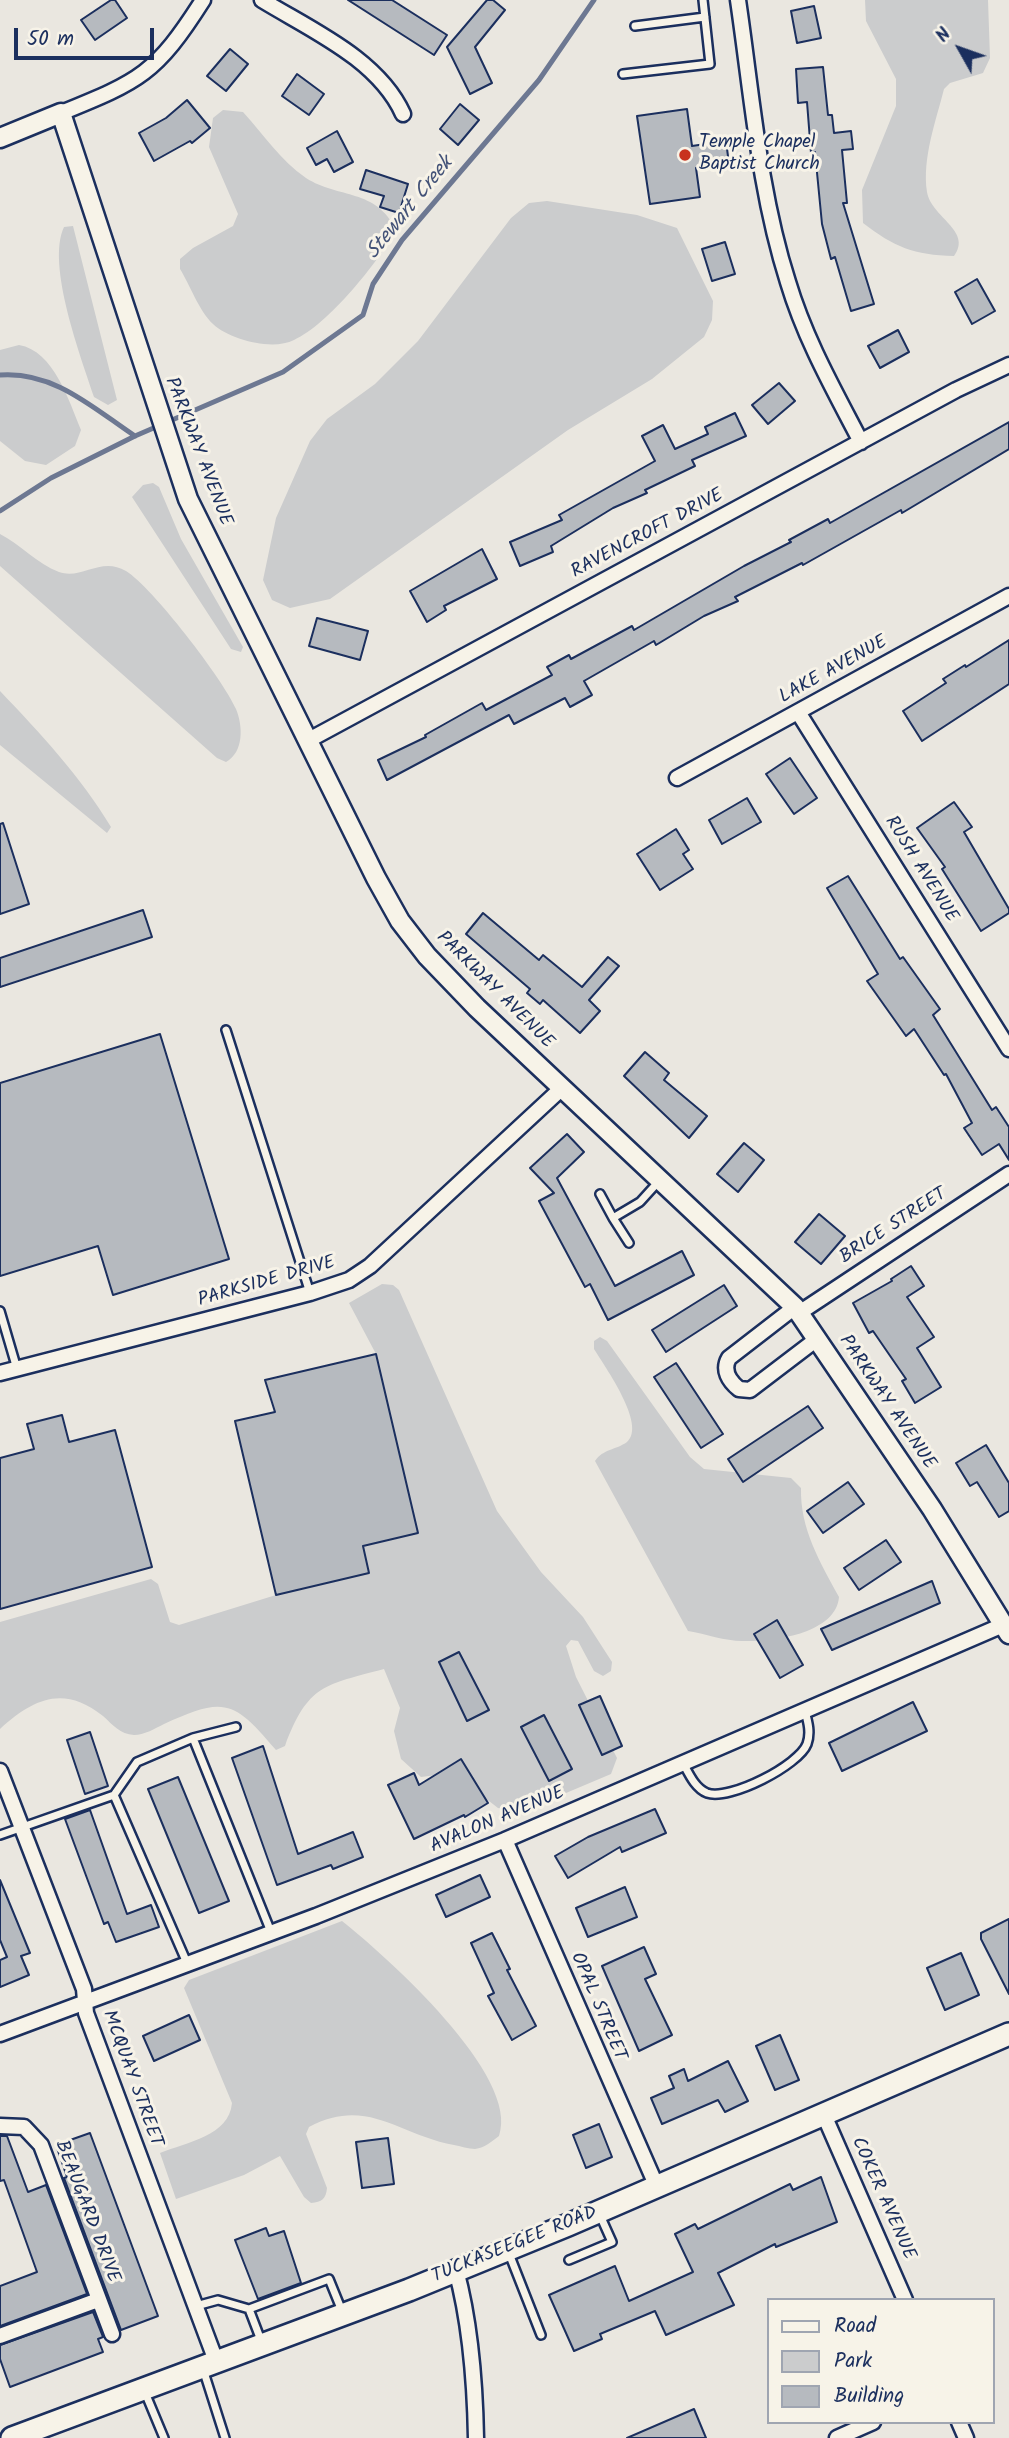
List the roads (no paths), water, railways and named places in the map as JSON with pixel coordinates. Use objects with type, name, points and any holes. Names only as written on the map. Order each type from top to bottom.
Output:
[{"type":"main road","name":"TUCKASEEGEE ROAD","points":[[12,2438],[508,2250],[1009,2034]]},
{"type":"street","points":[[0,138],[138,80],[160,61],[203,0]]},
{"type":"street","points":[[262,0],[372,72],[394,94],[403,114]]},
{"type":"street","points":[[738,0],[759,152],[771,218],[788,282],[822,366],[861,442]]},
{"type":"street","name":"PARKWAY AVENUE","points":[[61,113],[179,474],[231,589],[400,921],[427,956],[477,1009],[661,1179],[797,1310],[932,1509],[1006,1629]]},
{"type":"street","name":"RAVENCROFT DRIVE","points":[[307,741],[1009,365]]},
{"type":"street","name":"LAKE AVENUE","points":[[677,778],[1009,596]]},
{"type":"street","name":"RUSH AVENUE","points":[[798,712],[1009,1049]]},
{"type":"street","name":"PARKSIDE DRIVE","points":[[0,1373],[310,1293],[349,1280],[370,1266],[562,1088]]},
{"type":"street","name":"BRICE STREET","points":[[817,1339],[750,1390],[739,1389],[729,1379],[726,1370],[729,1358],[797,1310],[1009,1174]]},
{"type":"street","name":"AVALON AVENUE","points":[[0,2034],[505,1840],[682,1761],[1006,1629]]},
{"type":"street","name":"MCQUAY STREET","points":[[0,1770],[84,1989],[86,2013],[195,2306],[209,2364]]},
{"type":"street","name":"OPAL STREET","points":[[505,1840],[657,2187]]},
{"type":"street","name":"COKER AVENUE","points":[[824,2115],[904,2298]]},
{"type":"street","name":"BEAUGARD DRIVE","points":[[0,2126],[24,2127],[41,2145],[112,2334]]},
{"type":"street","points":[[457,2270],[475,2384],[476,2438]]},
{"type":"street","name":"BEAUGARD DRIVE","points":[[0,2336],[99,2300]]},
{"type":"street","points":[[837,2438],[868,2424]]},
{"type":"lane","points":[[623,75],[710,64],[703,0]]},
{"type":"lane","points":[[635,26],[705,17]]},
{"type":"lane","points":[[226,1030],[310,1293]]},
{"type":"lane","points":[[613,1218],[640,1202],[661,1179]]},
{"type":"lane","points":[[600,1194],[629,1243]]},
{"type":"lane","points":[[0,1311],[17,1369]]},
{"type":"lane","points":[[682,1761],[698,1786],[707,1793],[719,1794],[748,1785],[774,1773],[802,1753],[809,1732],[805,1711]]},
{"type":"lane","points":[[0,1835],[114,1795],[137,1762],[193,1738],[236,1727]]},
{"type":"lane","points":[[193,1738],[271,1932]]},
{"type":"lane","points":[[114,1795],[187,1963]]},
{"type":"lane","points":[[569,2260],[612,2242],[598,2212]]},
{"type":"lane","points":[[508,2250],[541,2335]]},
{"type":"lane","points":[[195,2306],[218,2300],[249,2309],[329,2279],[344,2314]]},
{"type":"lane","points":[[249,2309],[262,2344]]},
{"type":"lane","points":[[209,2364],[225,2438]]},
{"type":"lane","points":[[143,2388],[164,2438]]},
{"type":"waterway","name":"Stewart Creek","points":[[0,511],[51,478],[135,436],[283,372],[363,315],[373,284],[402,240],[539,80],[594,0]]},
{"type":"waterway","points":[[0,375],[20,375],[55,385],[88,403],[135,436]]},
{"type":"place","name":"Temple Chapel Baptist Church","points":[[685,155]]}]
